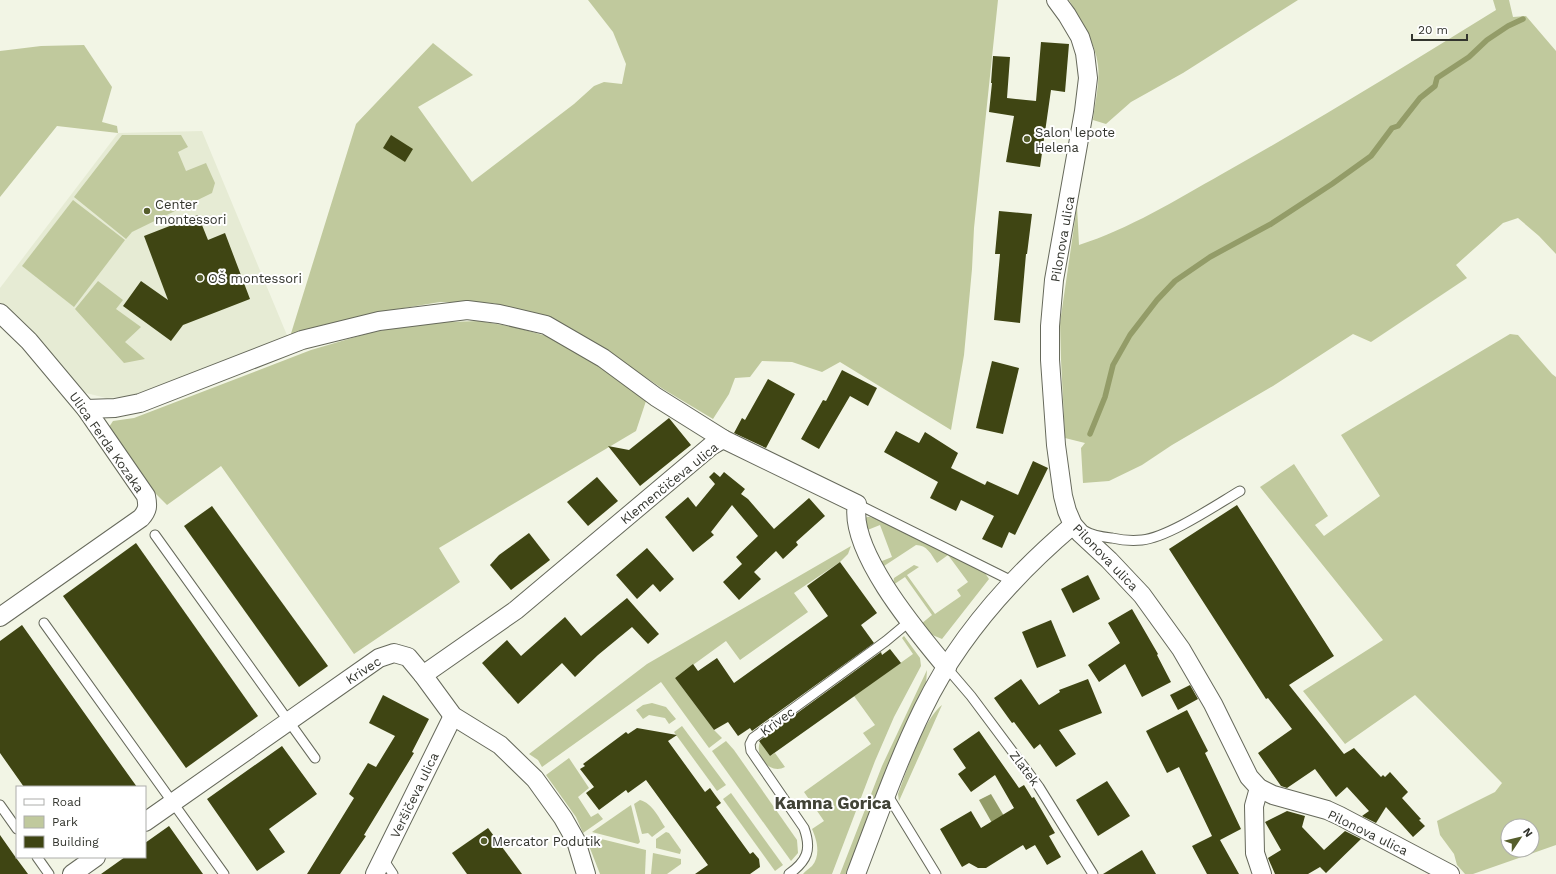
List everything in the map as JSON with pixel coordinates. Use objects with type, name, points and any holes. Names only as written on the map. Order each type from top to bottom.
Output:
[{"type":"street","name":"Pilonova ulica","points":[[1056,0],[1080,37],[1085,53],[1088,78],[1084,111],[1054,280],[1050,326],[1056,445],[1063,496],[1067,511],[1074,525],[1081,534],[1110,560],[1142,596],[1181,649],[1213,704],[1249,777],[1259,788],[1327,810],[1450,874]]},
{"type":"street","points":[[86,409],[115,408],[140,404],[302,340],[379,321],[467,310],[499,314],[546,325],[603,358],[656,397],[723,439]]},
{"type":"street","name":"Ulica Ferda Kozaka","points":[[0,314],[29,341],[86,409],[146,496],[147,504],[147,511],[141,518],[0,617]]},
{"type":"street","name":"Klemenčičeva ulica","points":[[423,676],[516,610],[711,446],[723,439],[857,504]]},
{"type":"street","points":[[857,504],[857,525],[870,558],[880,578],[910,621],[947,668]]},
{"type":"street","points":[[856,874],[887,794],[924,708],[947,668],[972,630],[1012,581],[1074,525]]},
{"type":"street","name":"Krivec","points":[[146,821],[379,658],[394,653],[408,657],[453,716],[500,745],[535,779],[563,818],[576,841],[586,874]]},
{"type":"street","name":"Veršičeva ulica","points":[[379,867],[453,716]]},
{"type":"street","points":[[1259,788],[1254,806],[1255,853],[1262,874]]},
{"type":"street","points":[[72,874],[95,858]]},
{"type":"lane","points":[[1074,525],[1089,533],[1101,537],[1122,540],[1143,540],[1161,535],[1183,524],[1240,491]]},
{"type":"lane","points":[[857,504],[1012,581]]},
{"type":"lane","points":[[155,535],[315,758]]},
{"type":"lane","name":"Krivec","points":[[789,874],[805,860],[808,847],[808,838],[804,828],[751,751],[750,744],[753,738],[886,641],[910,621]]},
{"type":"lane","points":[[44,623],[224,874]]},
{"type":"lane","name":"Zlatek","points":[[947,668],[971,696],[1039,787],[1093,874]]},
{"type":"lane","points":[[887,794],[936,874]]},
{"type":"lane","points":[[0,805],[16,828]]},
{"type":"lane","points":[[38,858],[49,874]]},
{"type":"lane","points":[[379,867],[393,874]]},
{"type":"shaded area","name":"Center montessori","points":[[202,131],[289,340],[166,387],[131,396],[106,398],[86,393],[72,383],[0,309],[0,288],[118,133]]},
{"type":"shaded area","points":[[991,794],[1004,816],[992,823],[979,800]]},
{"type":"green space","points":[[588,0],[998,0],[974,228],[972,269],[964,355],[951,430],[840,362],[822,372],[792,362],[762,361],[750,377],[735,378],[729,394],[713,419],[663,389],[601,347],[534,314],[493,303],[440,302],[392,310],[324,327],[289,340],[356,124],[433,43],[473,75],[418,107],[472,182],[574,104],[594,86],[604,82],[622,84],[626,64],[613,32]]},
{"type":"green space","points":[[1069,0],[1298,0],[1183,73],[1131,102],[1106,124],[1093,120],[1097,92],[1098,65],[1094,48]]},
{"type":"green space","points":[[1493,0],[1509,0],[1513,17],[1526,16],[1556,51],[1556,254],[1539,236],[1518,218],[1503,223],[1456,265],[1467,278],[1371,342],[1353,334],[1273,386],[1172,445],[1142,465],[1109,481],[1083,483],[1081,448],[1085,443],[1065,438],[1060,323],[1077,206],[1079,245],[1116,231],[1170,204],[1360,94],[1496,10]]},
{"type":"green space","points":[[84,45],[112,87],[102,122],[117,126],[118,133],[57,126],[0,197],[0,51],[41,46]]},
{"type":"green space","points":[[122,135],[181,135],[188,147],[178,152],[186,171],[206,163],[215,183],[212,193],[132,232],[126,239],[74,197]]},
{"type":"green space","points":[[73,200],[125,240],[74,307],[22,266]]},
{"type":"green space","points":[[98,281],[123,300],[116,309],[141,327],[125,342],[145,359],[124,363],[75,309]]},
{"type":"green space","points":[[479,321],[514,327],[550,337],[596,361],[647,398],[636,431],[439,548],[460,582],[354,654],[221,466],[167,505],[150,488],[111,438],[109,427],[113,421],[134,418],[311,350],[369,333],[419,323]]},
{"type":"green space","points":[[1510,334],[1518,335],[1556,377],[1556,845],[1540,851],[1540,818],[1500,818],[1500,858],[1519,858],[1473,874],[1465,874],[1457,865],[1454,854],[1440,835],[1437,821],[1495,792],[1502,783],[1415,695],[1345,744],[1303,691],[1383,640],[1260,487],[1294,464],[1328,516],[1315,525],[1324,536],[1380,496],[1341,435]]},
{"type":"green space","points":[[867,517],[882,521],[985,573],[989,579],[942,639],[930,634],[921,624],[932,615],[905,577],[893,585],[894,578],[914,565],[919,567],[907,575],[935,614],[961,596],[957,590],[968,582],[948,555],[937,563],[926,548],[920,545],[916,545],[884,566],[881,566],[877,563],[892,557],[880,525],[865,531],[864,520]]},
{"type":"green space","points":[[851,546],[848,554],[840,562],[794,593],[808,612],[740,660],[726,641],[675,678],[714,730],[722,738],[709,748],[661,682],[542,767],[538,760],[529,754],[647,664]]},
{"type":"green space","points":[[904,636],[920,658],[921,666],[894,717],[875,761],[832,874],[803,874],[815,862],[817,852],[817,843],[812,829],[824,821],[804,792],[871,744],[863,733],[875,725],[854,696],[913,654],[902,638]]},
{"type":"green space","points":[[927,670],[926,684],[887,768],[846,874],[840,874],[882,766]]},
{"type":"green space","points":[[652,703],[666,707],[676,719],[669,724],[665,718],[649,715],[643,719],[636,710],[643,705]]},
{"type":"green space","points":[[942,705],[899,801],[898,794],[916,746],[928,722]]},
{"type":"green space","points":[[682,726],[726,785],[717,791],[674,732]]},
{"type":"green space","points":[[726,741],[734,750],[797,840],[798,853],[791,861],[712,751]]},
{"type":"green space","points":[[760,742],[770,756],[775,753],[785,767],[779,769],[774,768],[765,763],[759,753]]},
{"type":"green space","points":[[569,758],[589,788],[578,797],[591,817],[598,813],[603,819],[583,833],[576,817],[546,775]]},
{"type":"green space","points":[[731,793],[783,865],[775,871],[723,799]]},
{"type":"green space","points":[[640,800],[652,807],[665,827],[652,837],[648,833],[642,834],[634,804]]},
{"type":"green space","points":[[631,805],[640,842],[638,844],[592,832]]},
{"type":"green space","points":[[666,832],[669,833],[681,850],[680,854],[656,848],[656,839]]},
{"type":"green space","points":[[589,836],[646,850],[645,874],[600,874],[586,838]]},
{"type":"green space","points":[[653,853],[681,859],[681,864],[667,874],[651,874]]},
{"type":"building","points":[[1041,42],[1069,44],[1065,92],[1051,90],[1040,167],[1006,162],[1014,116],[989,112],[993,56],[1010,57],[1007,98],[1036,101]]},
{"type":"building","points":[[391,135],[413,149],[405,162],[383,148]]},
{"type":"building","points":[[999,211],[1032,214],[1026,254],[1020,323],[994,320],[1000,254],[995,254]]},
{"type":"building","name":"OŠ montessori","points":[[198,215],[208,240],[225,233],[250,299],[183,325],[171,341],[123,306],[141,281],[168,300],[144,236]]},
{"type":"building","points":[[992,361],[1019,368],[1003,434],[976,428]]},
{"type":"building","points":[[842,370],[877,388],[868,406],[850,396],[819,449],[801,439],[823,400],[826,401]]},
{"type":"building","points":[[768,379],[795,394],[766,448],[734,433],[742,418],[745,420]]},
{"type":"building","points":[[669,418],[691,445],[640,486],[608,446],[629,450]]},
{"type":"building","points":[[896,431],[919,443],[925,432],[958,453],[951,468],[985,485],[987,481],[1018,495],[1033,461],[1048,468],[1015,535],[1009,532],[1002,548],[982,539],[994,516],[961,500],[956,511],[930,498],[938,482],[884,452]]},
{"type":"building","points":[[714,472],[720,477],[724,472],[745,489],[741,494],[748,499],[774,529],[809,498],[825,516],[796,542],[798,545],[783,559],[776,551],[754,572],[761,579],[739,600],[723,582],[742,564],[736,557],[758,536],[732,505],[711,532],[714,535],[693,552],[665,517],[688,497],[696,507],[715,484],[709,477]]},
{"type":"building","points":[[597,477],[618,501],[588,526],[567,502]]},
{"type":"building","points":[[1237,505],[1334,656],[1289,685],[1344,754],[1354,748],[1381,777],[1383,775],[1385,777],[1390,772],[1408,792],[1402,798],[1421,819],[1419,820],[1425,826],[1413,837],[1386,807],[1376,823],[1362,816],[1369,811],[1347,787],[1336,797],[1315,769],[1287,788],[1281,786],[1258,753],[1292,729],[1268,698],[1266,699],[1169,549]]},
{"type":"building","points":[[212,506],[328,666],[299,687],[184,526]]},
{"type":"building","points":[[529,533],[550,560],[511,590],[490,565],[499,555]]},
{"type":"building","points":[[136,543],[258,716],[186,768],[63,596]]},
{"type":"building","points":[[647,548],[674,579],[660,592],[653,584],[637,599],[616,575]]},
{"type":"building","points":[[840,562],[877,613],[861,625],[874,643],[752,731],[750,728],[738,736],[728,722],[714,730],[675,678],[693,664],[698,671],[717,658],[734,683],[828,616],[807,586]]},
{"type":"building","points":[[1088,575],[1100,599],[1073,613],[1061,589]]},
{"type":"building","points":[[627,598],[659,634],[648,644],[632,627],[598,655],[575,677],[562,663],[518,704],[482,663],[507,640],[521,656],[565,617],[581,636]]},
{"type":"building","points":[[1132,609],[1158,654],[1157,655],[1171,682],[1142,697],[1125,664],[1099,682],[1088,665],[1120,643],[1108,623]]},
{"type":"building","points":[[1051,620],[1066,656],[1037,668],[1022,632]]},
{"type":"building","points":[[22,625],[136,786],[23,786],[0,753],[0,641]]},
{"type":"building","points":[[890,649],[901,663],[770,756],[759,741],[881,652],[882,655]]},
{"type":"building","points":[[1021,679],[1039,705],[1060,692],[1059,690],[1088,679],[1102,713],[1059,730],[1076,754],[1056,767],[1040,744],[1034,749],[1014,722],[1012,723],[994,698]]},
{"type":"building","points":[[1190,685],[1198,699],[1178,710],[1170,695]]},
{"type":"building","points":[[383,695],[429,719],[412,752],[414,753],[364,835],[366,836],[340,874],[307,874],[354,798],[349,794],[368,763],[376,767],[395,736],[369,723]]},
{"type":"building","points":[[1187,710],[1208,751],[1205,753],[1241,829],[1220,840],[1239,874],[1207,874],[1192,846],[1212,836],[1179,767],[1167,773],[1146,731]]},
{"type":"building","points":[[637,728],[677,735],[668,741],[705,792],[710,788],[721,803],[716,807],[750,854],[753,852],[759,859],[760,867],[750,874],[695,874],[708,865],[646,780],[628,793],[626,790],[599,810],[586,793],[594,787],[580,769],[585,766],[583,764],[626,732],[628,734]]},
{"type":"building","points":[[979,731],[1019,788],[1024,785],[1032,798],[1034,797],[1055,833],[1049,836],[1061,857],[1047,865],[1035,845],[1026,850],[1023,845],[986,868],[978,868],[969,863],[962,867],[940,829],[971,811],[981,828],[1014,808],[995,775],[971,792],[958,774],[966,768],[953,749]]},
{"type":"building","points":[[282,746],[317,794],[269,829],[285,852],[257,871],[207,799]]},
{"type":"building","points":[[1107,781],[1130,816],[1098,836],[1076,800]]},
{"type":"building","points":[[1287,811],[1305,816],[1302,827],[1324,850],[1345,831],[1361,839],[1326,873],[1320,867],[1308,874],[1275,874],[1268,858],[1281,850],[1265,822]]},
{"type":"building","points":[[169,826],[203,874],[101,874],[124,858],[146,858],[146,842]]},
{"type":"building","name":"Mercator Podutik","points":[[488,828],[522,874],[467,874],[452,853]]},
{"type":"building","points":[[0,835],[28,874],[0,874]]},
{"type":"building","points":[[1142,850],[1156,874],[1103,874]]},
{"type":"waterway","points":[[1090,434],[1105,397],[1113,365],[1130,335],[1157,300],[1175,281],[1210,257],[1271,224],[1332,184],[1371,156],[1392,128],[1398,126],[1420,98],[1435,86],[1437,78],[1469,57],[1487,40],[1508,26],[1523,19]]},
{"type":"place","name":"Salon lepote Helena","points":[[1027,139]]},
{"type":"place","name":"Center montessori","points":[[147,211]]},
{"type":"place","name":"OŠ montessori","points":[[200,278]]},
{"type":"place","name":"Mercator Podutik","points":[[484,841]]},
{"type":"district","name":"Kamna Gorica","points":[[833,803]]}]
